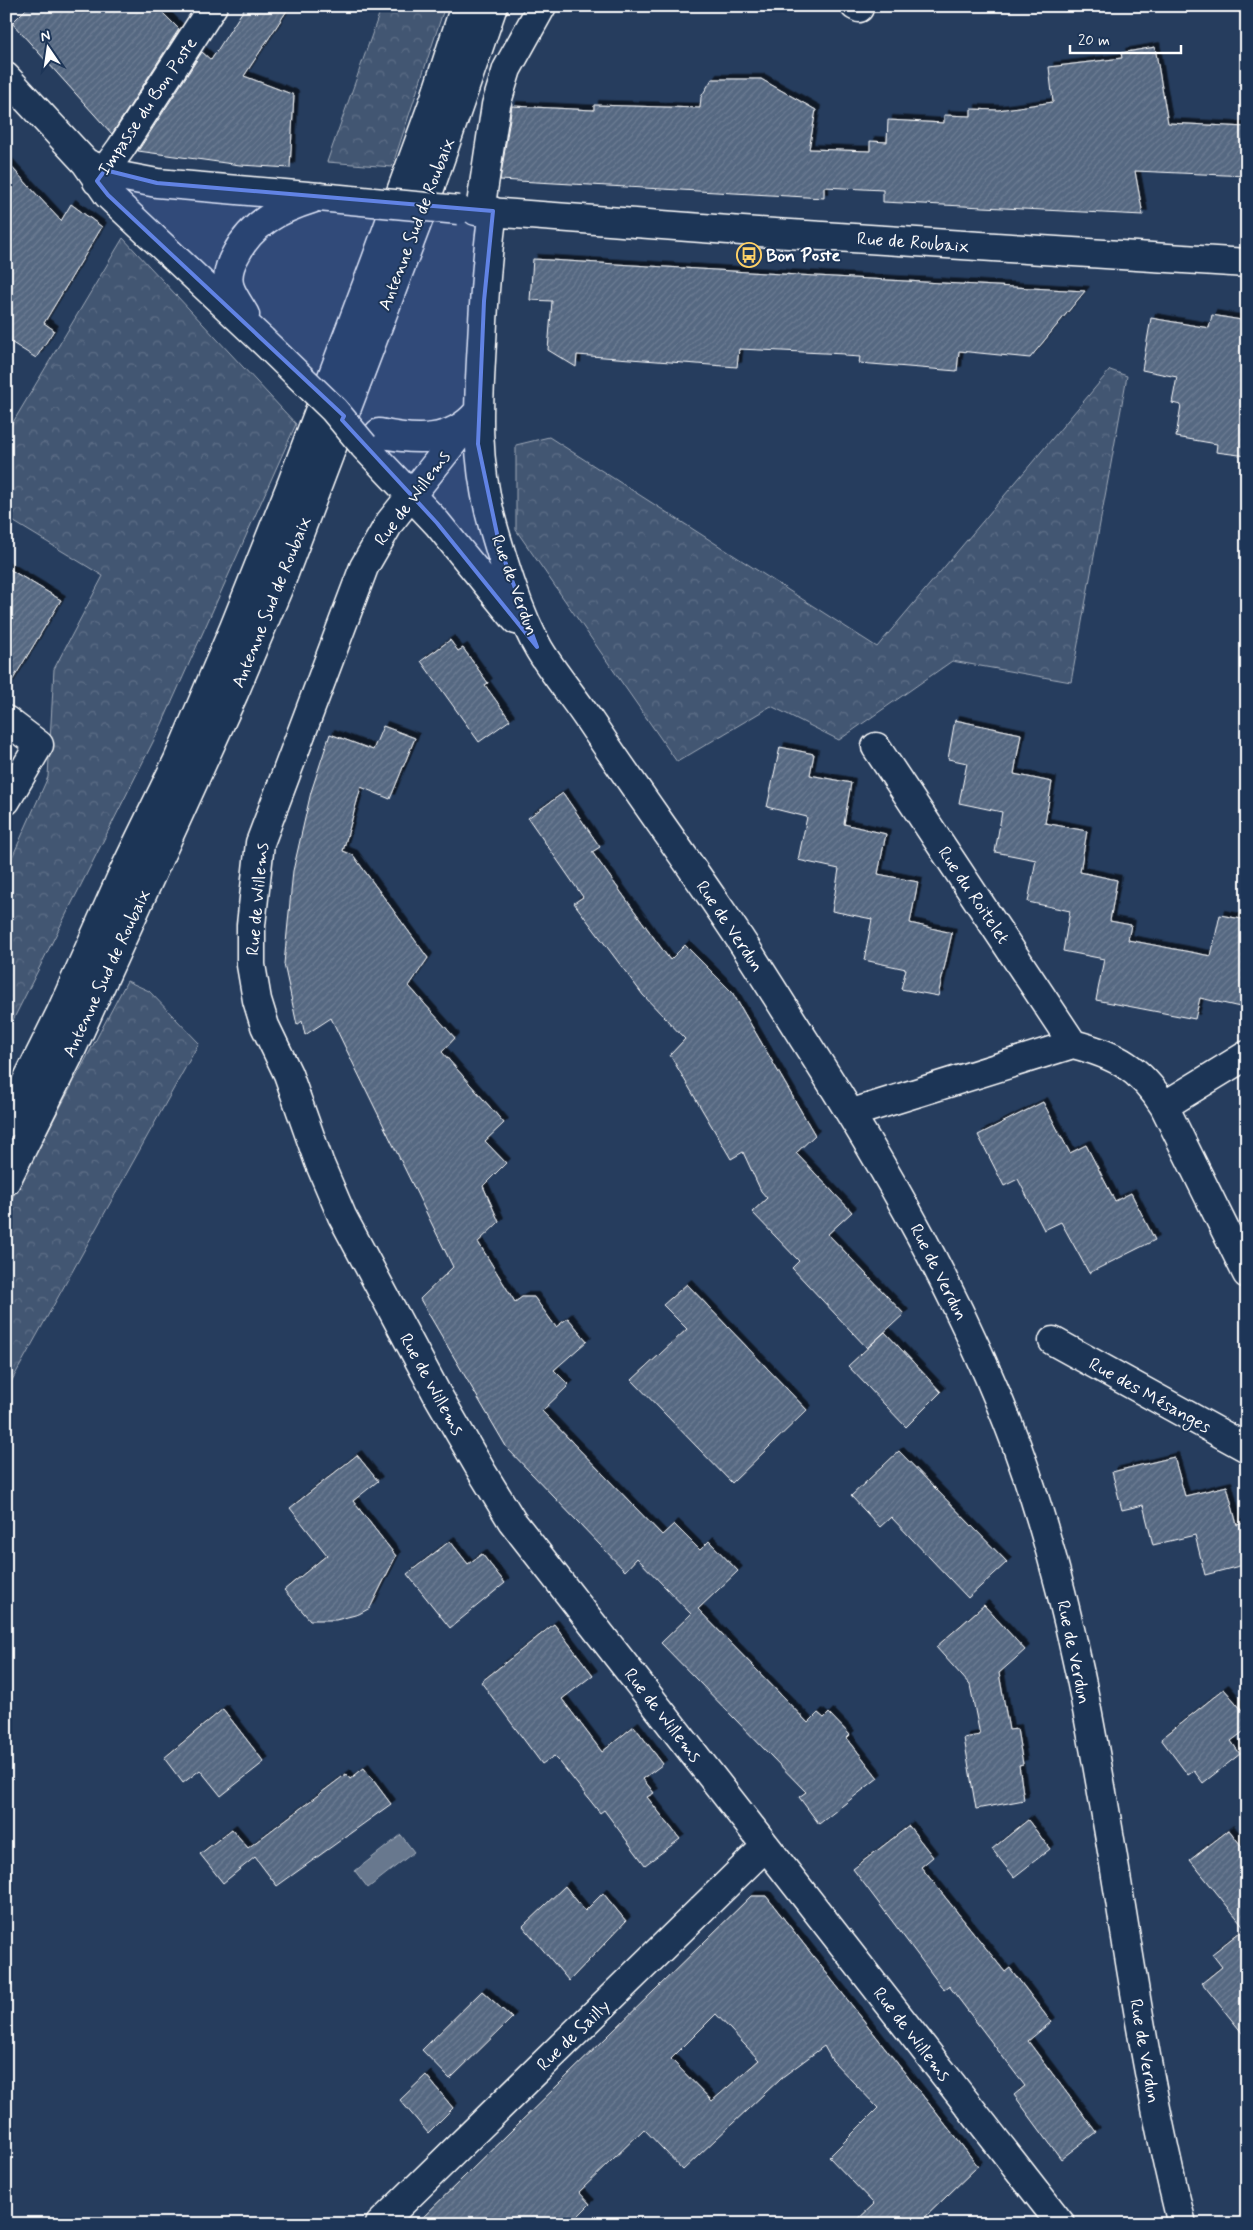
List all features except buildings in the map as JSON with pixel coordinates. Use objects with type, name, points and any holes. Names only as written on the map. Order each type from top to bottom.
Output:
[{"type":"main road","name":"Impasse du Bon Poste","points":[[96,171],[122,148],[213,6]]},
{"type":"main road","name":"Antenne Sud de Roubaix","points":[[6,1123],[60,1014],[124,871],[178,760],[234,628],[292,483],[378,254],[435,98],[465,6]]},
{"type":"main road","name":"Antenne Sud de Roubaix","points":[[6,1181],[69,1055],[234,693],[280,584],[440,161],[493,6]]},
{"type":"main road","points":[[472,420],[488,249],[478,211],[489,144],[507,68],[542,6]]},
{"type":"main road","points":[[6,77],[96,171],[108,195],[262,340]]},
{"type":"main road","name":"Rue de Roubaix","points":[[96,171],[157,183],[478,211],[742,232],[1247,263]]},
{"type":"main road","points":[[262,340],[229,287],[228,274],[232,260],[248,234],[258,224],[280,211],[319,197]]},
{"type":"main road","name":"Rue de Willems","points":[[262,340],[334,410],[357,424],[372,440],[450,435],[472,420]]},
{"type":"main road","name":"Rue de Willems","points":[[472,420],[390,522],[364,567],[260,843],[251,925],[251,966],[257,1000],[265,1026],[288,1074],[316,1154],[342,1216],[373,1277],[486,1479],[512,1521],[1061,2224]]},
{"type":"main road","name":"Rue de Verdun","points":[[472,420],[491,520],[510,581],[537,646],[721,910],[852,1114],[883,1166],[959,1309],[990,1378],[1016,1445],[1042,1522],[1075,1648],[1098,1770],[1149,2081],[1182,2224]]},
{"type":"main road","points":[[372,440],[412,495],[484,578],[537,646]]},
{"type":"main road","points":[[6,720],[39,746],[6,802]]},
{"type":"main road","name":"Rue du Roitelet","points":[[876,746],[1073,1044]]},
{"type":"main road","points":[[852,1114],[1073,1044],[1102,1052],[1136,1070],[1152,1088],[1164,1106],[1247,1274]]},
{"type":"main road","points":[[1164,1106],[1247,1055]]},
{"type":"main road","name":"Rue des Mésanges","points":[[1053,1341],[1247,1448]]},
{"type":"main road","name":"Rue de Sailly","points":[[380,2224],[766,1846]]},
{"type":"highlighted area","points":[[105,170],[157,183],[493,211],[484,301],[478,444],[500,548],[537,647],[437,523],[342,420],[344,416],[108,195],[97,181]]},
{"type":"green space","points":[[382,6],[445,6],[392,167],[327,162]]},
{"type":"green space","points":[[123,238],[296,424],[162,724],[6,1034],[6,871],[48,777],[54,669],[103,576],[6,517],[6,434]]},
{"type":"green space","points":[[1110,370],[1127,376],[1071,682],[952,661],[839,740],[771,706],[677,762],[516,530],[516,445],[549,437],[877,647]]},
{"type":"green space","points":[[127,981],[149,991],[199,1043],[6,1391],[6,1210]]},
{"type":"shaded area","points":[[401,1835],[414,1852],[368,1888],[355,1871]]},
{"type":"place","name":"Bon Poste","points":[[749,255]]}]
